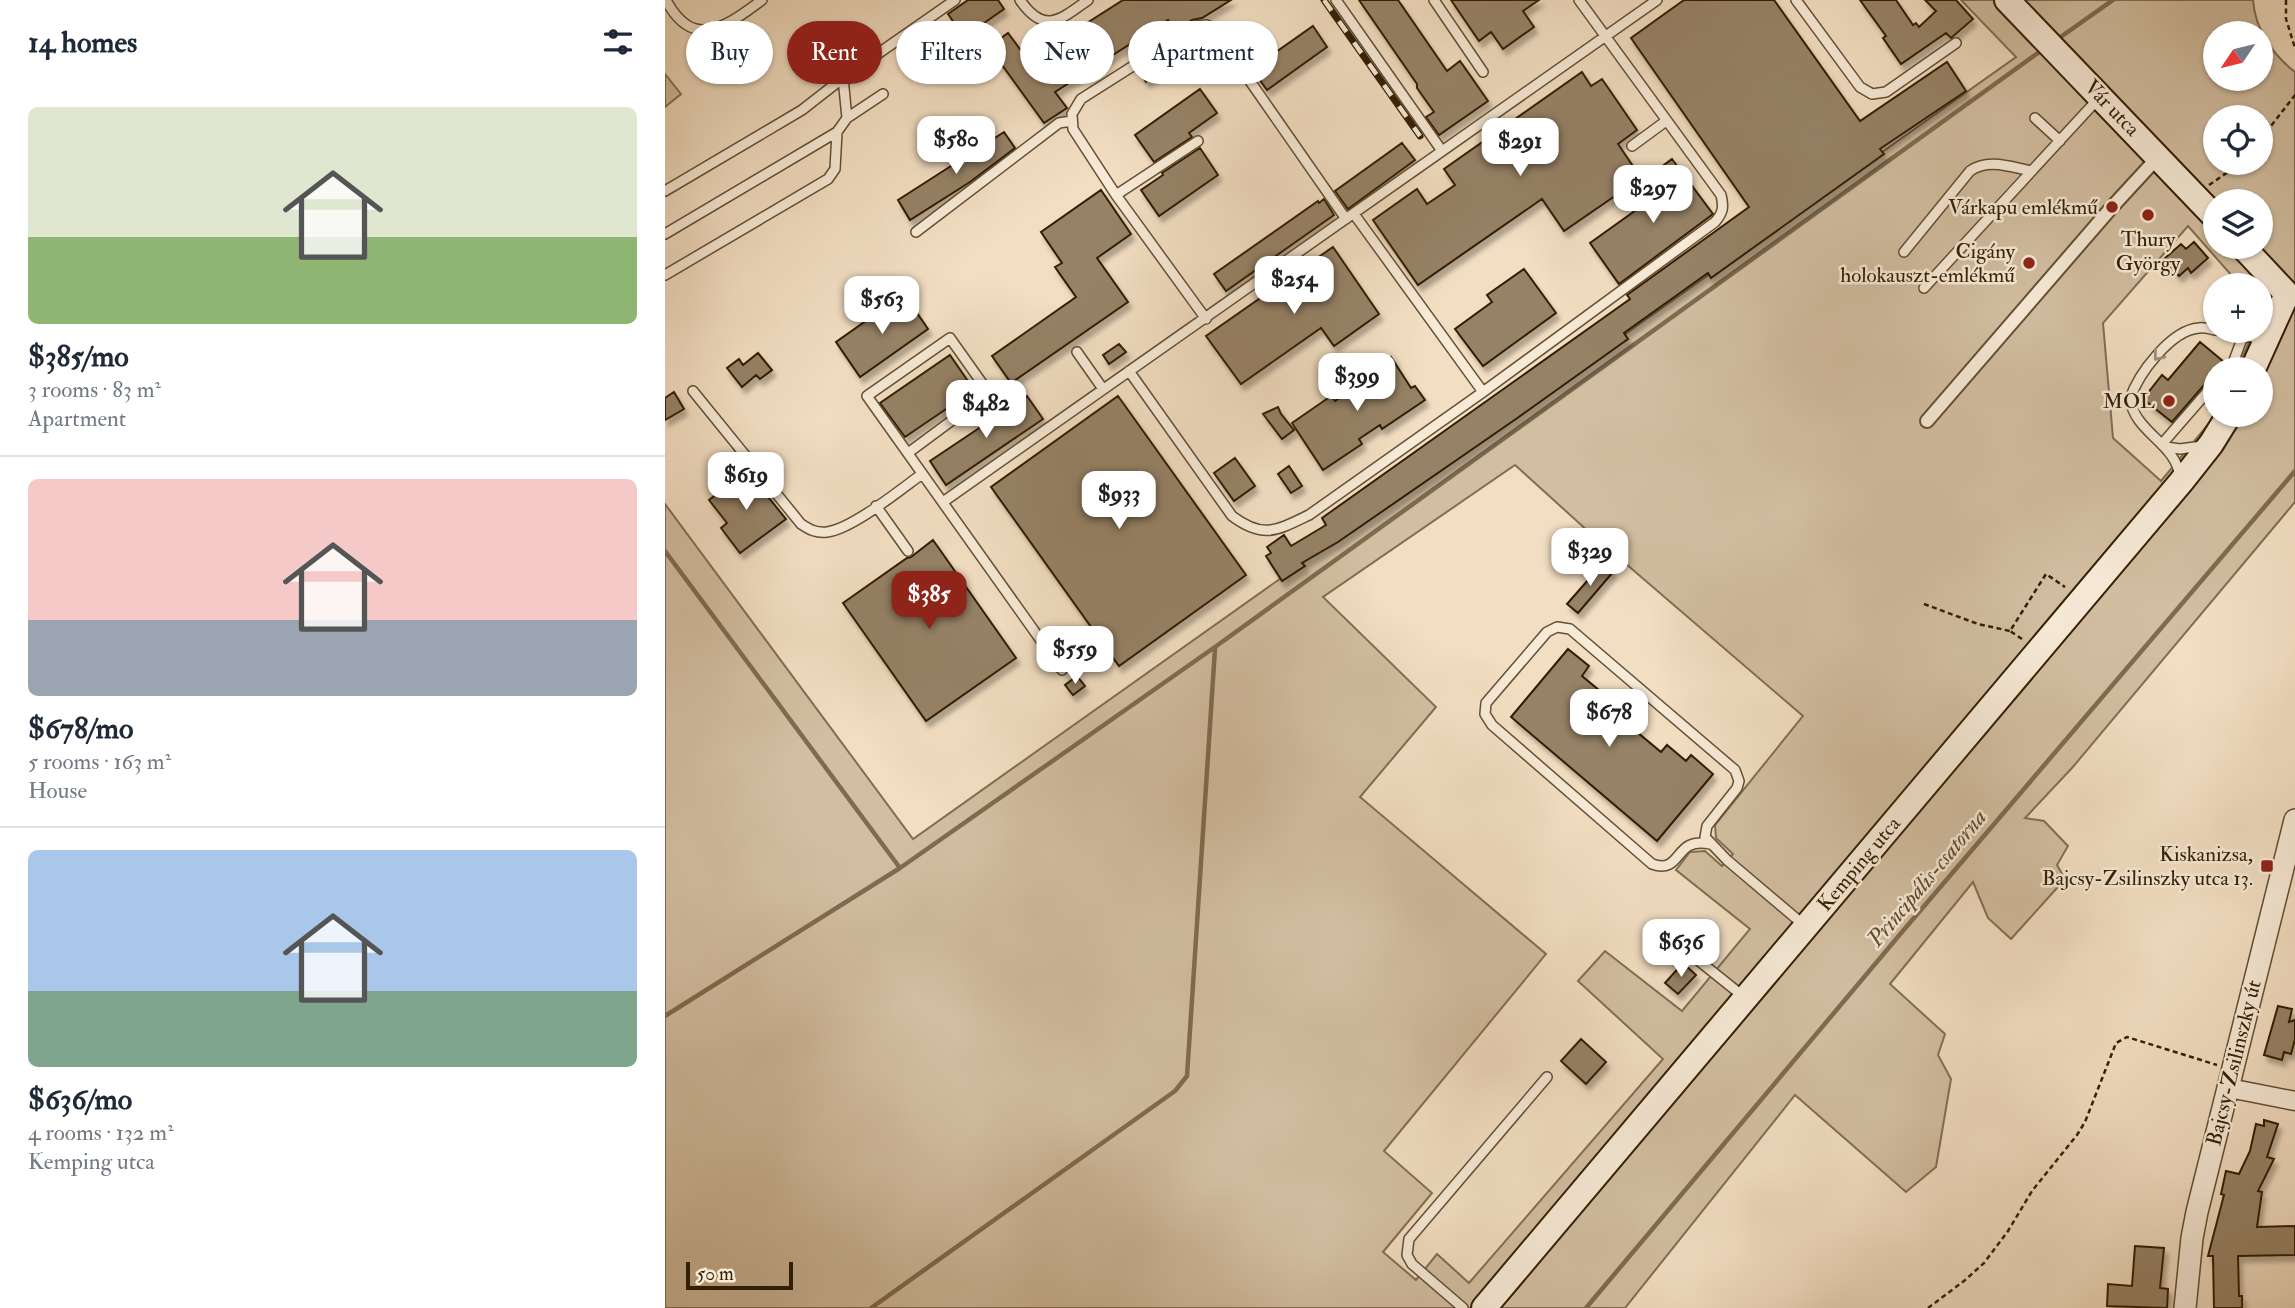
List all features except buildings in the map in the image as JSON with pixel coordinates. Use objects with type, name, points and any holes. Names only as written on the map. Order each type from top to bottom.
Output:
[{"type":"main road","name":"Vár utca","points":[[2007,0],[2203,204]]},
{"type":"main road","points":[[2254,259],[2291,299],[2273,331]]},
{"type":"main road","name":"Kemping utca","points":[[1484,1308],[2181,482],[2222,427]]},
{"type":"street","points":[[1927,421],[2159,156]]},
{"type":"street","name":"Bajcsy-Zsilinszky út","points":[[2186,1308],[2192,1238],[2295,820]]},
{"type":"street","points":[[2231,1079],[2295,1101]]},
{"type":"lane","points":[[666,0],[684,25],[702,31],[730,22],[762,0]]},
{"type":"lane","points":[[882,51],[955,0]]},
{"type":"lane","points":[[1020,0],[1031,15],[1049,22],[1063,18],[1088,0]]},
{"type":"lane","points":[[1336,0],[1441,151]]},
{"type":"lane","points":[[1434,0],[1483,72]]},
{"type":"lane","points":[[1129,371],[1232,516],[1249,528],[1266,531],[1309,515],[1483,392],[1719,217],[1724,204],[1721,195],[1581,4],[1594,0]]},
{"type":"lane","points":[[943,502],[1657,0]]},
{"type":"lane","points":[[1796,0],[1860,87],[1872,94],[1886,92],[1956,43]]},
{"type":"lane","points":[[1206,318],[1116,195],[1073,129],[1072,121],[1075,106],[1081,99],[1196,26],[1207,25],[1213,28],[1483,392]]},
{"type":"lane","points":[[665,191],[802,110],[835,84]]},
{"type":"lane","points":[[844,84],[847,118]]},
{"type":"lane","points":[[665,234],[837,132],[847,118],[883,94]]},
{"type":"lane","points":[[1924,288],[2101,97]]},
{"type":"lane","points":[[2035,118],[2060,141]]},
{"type":"lane","points":[[916,232],[1059,123],[1072,121]]},
{"type":"lane","points":[[1632,146],[1666,121]]},
{"type":"lane","points":[[665,275],[828,179],[835,169],[837,132]]},
{"type":"lane","points":[[1116,195],[1198,141]]},
{"type":"lane","points":[[1904,252],[1970,171],[1978,165],[1987,163],[2032,171]]},
{"type":"lane","points":[[2181,482],[2176,461],[2138,420],[2131,405],[2132,394],[2153,361],[2175,338],[2203,328]]},
{"type":"lane","points":[[908,453],[989,393],[950,338],[867,396],[1062,670]]},
{"type":"lane","points":[[1077,352],[1103,389]]},
{"type":"lane","points":[[693,391],[801,524],[810,530],[836,530],[922,474]]},
{"type":"lane","points":[[2164,445],[2203,398]]},
{"type":"lane","points":[[2164,445],[2180,449],[2211,444]]},
{"type":"lane","points":[[876,506],[908,551]]},
{"type":"lane","points":[[1710,844],[1695,842],[1687,846],[1670,865],[1652,864],[1492,725],[1485,714],[1486,703],[1547,632],[1556,627],[1570,629],[1735,770],[1739,781],[1737,789],[1705,830],[1705,837],[1806,927]]},
{"type":"lane","points":[[1688,952],[1746,998]]},
{"type":"lane","points":[[1463,1308],[1412,1265],[1407,1255],[1409,1239],[1547,1077]]},
{"type":"path","points":[[2286,0],[2285,19],[2295,48]]},
{"type":"path","points":[[2273,123],[2295,95]]},
{"type":"path","points":[[2207,187],[2224,175]]},
{"type":"path","points":[[2010,631],[2046,574],[2083,599]]},
{"type":"path","points":[[1924,604],[1979,624],[2010,631],[2039,650]]},
{"type":"path","points":[[1928,1308],[1984,1263],[2008,1231],[2032,1191],[2077,1135],[2085,1122],[2116,1043],[2127,1037],[2231,1079]]},
{"type":"shaded area","points":[[1961,0],[2253,0],[2257,21],[2203,21],[2203,91],[2273,91],[2273,49],[2295,72],[2295,502],[2072,768],[2025,818],[2044,821],[2068,846],[2057,865],[2065,879],[2011,939],[1988,918],[1973,882],[1890,984],[1945,1034],[1938,1055],[1951,1079],[1936,1167],[1906,1192],[1795,1095],[1625,1308],[665,1308],[665,504],[913,839],[2016,57]],"holes":[[[2203,189],[2273,189],[2273,259],[2217,259],[2229,273],[2273,273],[2273,343],[2249,343],[2242,357],[2273,357],[2273,427],[2206,427],[2161,481],[2113,438],[2103,323],[2188,226],[2203,243]],[[1515,465],[1803,716],[1715,825],[1716,838],[1733,854],[1722,866],[1705,851],[1690,852],[1676,870],[1750,929],[1682,1011],[1605,951],[1578,981],[1663,1059],[1469,1283],[1437,1254],[1416,1280],[1383,1252],[1432,1193],[1384,1151],[1546,954],[1360,797],[1436,707],[1323,597]]]},
{"type":"shaded area","points":[[665,74],[681,94],[665,107]]},
{"type":"waterway","points":[[2055,41],[2113,0]]},
{"type":"waterway","points":[[665,1016],[900,868],[1215,647],[2042,50]]},
{"type":"waterway","name":"Principális-csatorna","points":[[1586,1308],[2295,471]]},
{"type":"waterway","points":[[665,551],[900,868]]},
{"type":"waterway","points":[[871,1308],[1175,1091],[1187,1076],[1215,649]]},
{"type":"railway","points":[[1324,0],[1420,136]]},
{"type":"place","name":"Várkapu emlékmű","points":[[2112,207]]},
{"type":"place","name":"Thury György","points":[[2148,215]]},
{"type":"place","name":"Cigány holokauszt-emlékmű","points":[[2029,263]]},
{"type":"place","name":"MOL","points":[[2169,401]]},
{"type":"place","name":"Kiskanizsa, Bajcsy-Zsilinszky utca 13.","points":[[2267,866]]}]
